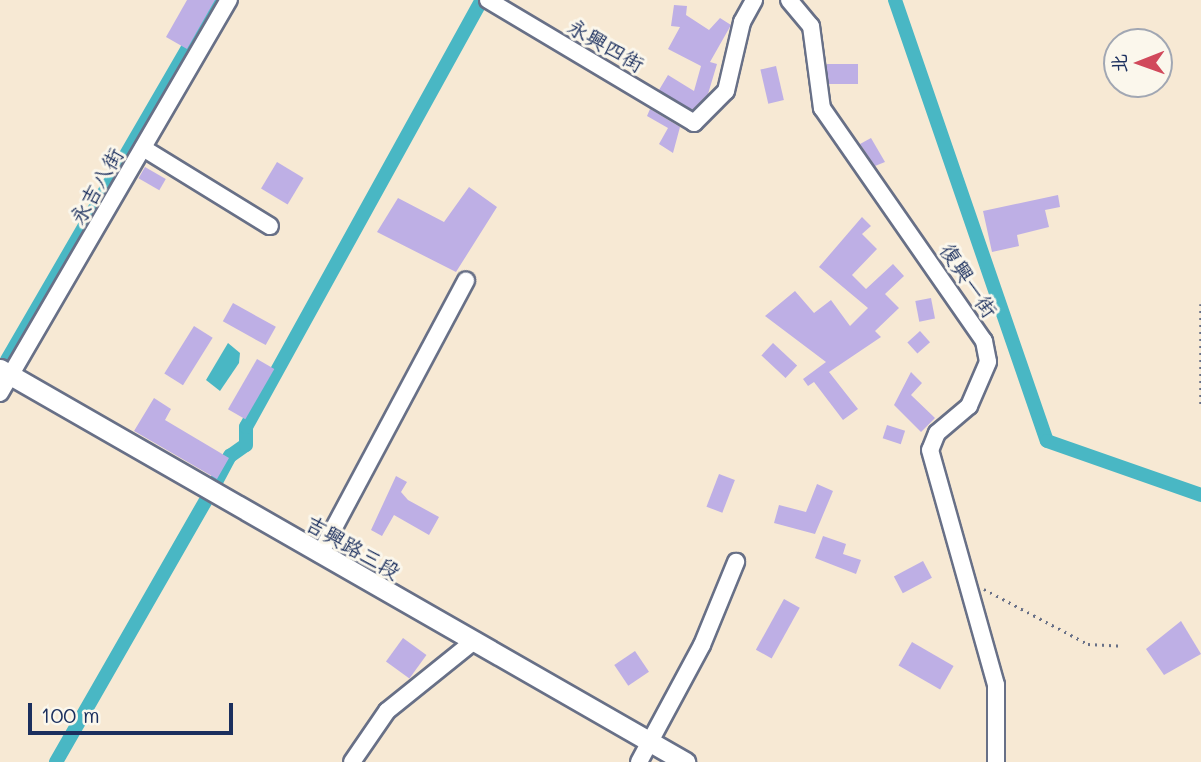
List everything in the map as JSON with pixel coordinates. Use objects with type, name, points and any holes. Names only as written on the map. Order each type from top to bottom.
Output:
[{"type":"street","name":"永吉八街","points":[[0,393],[5,372],[143,148],[229,0]]},
{"type":"street","name":"永興四街","points":[[488,0],[667,105],[701,122],[726,91],[742,22],[754,0]]},
{"type":"street","name":"復興一街","points":[[789,0],[811,26],[822,108],[984,341],[988,362],[969,406],[937,433],[930,450],[970,582],[996,685],[996,762]]},
{"type":"street","points":[[143,148],[270,226]]},
{"type":"street","points":[[320,554],[466,280]]},
{"type":"street","name":"吉興路三段","points":[[5,372],[685,762]]},
{"type":"street","points":[[639,762],[647,741],[702,645],[736,562]]},
{"type":"street","points":[[352,762],[387,711],[474,641]]},
{"type":"path","points":[[1201,304],[1201,408]]},
{"type":"path","points":[[970,582],[1088,644],[1122,646]]},
{"type":"water","points":[[228,343],[240,353],[239,363],[220,391],[206,380]]},
{"type":"building","points":[[187,0],[215,0],[187,49],[166,37]]},
{"type":"building","points":[[674,5],[687,6],[686,15],[709,30],[720,18],[731,25],[710,62],[717,64],[708,94],[692,110],[659,90],[668,75],[694,91],[701,66],[668,49],[680,27],[671,26]]},
{"type":"building","points":[[827,64],[858,64],[858,84],[827,84]]},
{"type":"building","points":[[776,66],[784,100],[768,104],[760,70]]},
{"type":"building","points":[[650,109],[680,127],[673,153],[659,144],[668,128],[647,116]]},
{"type":"building","points":[[871,138],[885,162],[875,166],[860,144]]},
{"type":"building","points":[[277,162],[304,178],[288,205],[261,189]]},
{"type":"building","points":[[145,167],[166,179],[159,190],[138,178]]},
{"type":"building","points":[[469,187],[497,207],[456,272],[377,232],[398,198],[444,222]]},
{"type":"building","points":[[1058,195],[1060,207],[1045,210],[1049,227],[1017,235],[1019,246],[992,252],[983,211]]},
{"type":"building","points":[[862,217],[871,226],[862,234],[877,249],[852,275],[866,289],[893,264],[904,276],[885,294],[899,308],[875,331],[881,337],[829,372],[858,409],[843,420],[814,382],[808,386],[803,379],[826,362],[765,316],[795,291],[814,313],[831,300],[850,326],[868,308],[819,267]]},
{"type":"building","points":[[931,298],[935,319],[919,322],[915,301]]},
{"type":"building","points":[[233,303],[276,327],[266,345],[223,321]]},
{"type":"building","points":[[194,326],[213,338],[183,385],[164,373]]},
{"type":"building","points":[[920,331],[930,342],[917,354],[907,342]]},
{"type":"building","points":[[773,343],[797,366],[786,378],[761,355]]},
{"type":"building","points":[[257,359],[274,369],[245,419],[228,409]]},
{"type":"building","points":[[911,372],[922,383],[911,395],[935,418],[921,432],[894,405]]},
{"type":"building","points":[[154,398],[171,409],[165,420],[229,458],[217,479],[134,431]]},
{"type":"building","points":[[887,425],[905,431],[901,444],[883,438]]},
{"type":"building","points":[[719,474],[735,480],[722,513],[706,507]]},
{"type":"building","points":[[396,476],[407,482],[401,492],[408,500],[439,517],[429,535],[394,515],[382,536],[371,530]]},
{"type":"building","points":[[817,484],[833,491],[815,534],[774,523],[779,505],[806,512]]},
{"type":"building","points":[[823,536],[846,544],[843,554],[861,560],[856,574],[815,558]]},
{"type":"building","points":[[923,561],[932,578],[903,593],[894,576]]},
{"type":"building","points":[[784,599],[800,608],[772,658],[756,650]]},
{"type":"building","points":[[1181,621],[1201,654],[1164,675],[1146,649]]},
{"type":"building","points":[[403,638],[426,655],[409,679],[386,661]]},
{"type":"building","points":[[912,642],[954,666],[940,689],[898,665]]},
{"type":"building","points":[[635,651],[649,672],[628,686],[614,665]]},
{"type":"waterway","points":[[7,360],[216,0]]},
{"type":"waterway","points":[[895,0],[1047,441],[1201,495]]},
{"type":"waterway","points":[[216,482],[230,456],[246,445],[246,427],[481,1]]},
{"type":"waterway","points":[[56,762],[205,502]]}]
